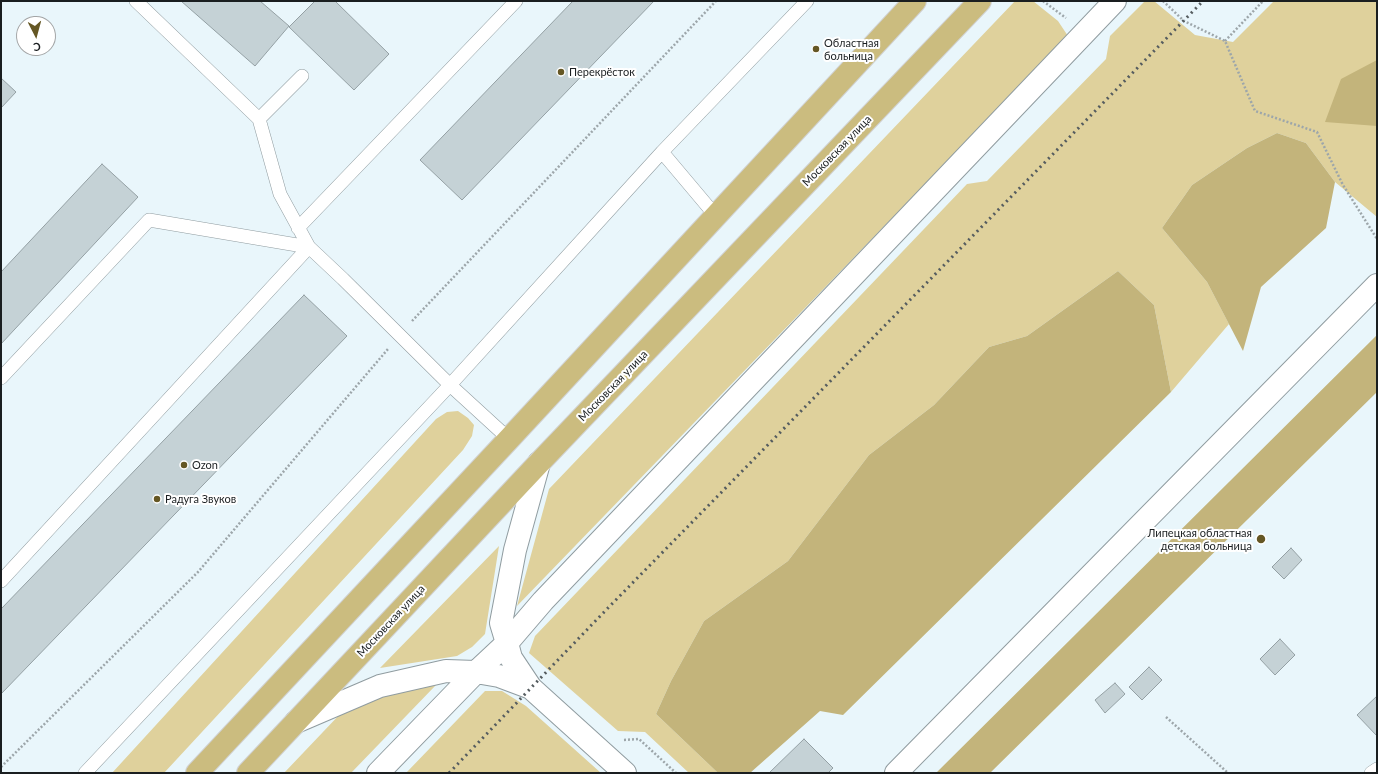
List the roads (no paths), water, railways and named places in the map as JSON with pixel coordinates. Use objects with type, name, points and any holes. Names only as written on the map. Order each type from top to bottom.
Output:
[{"type":"main road","points":[[196,773],[509,439],[915,1]]},
{"type":"main road","name":"Московская улица","points":[[248,773],[539,463],[980,1]]},
{"type":"street","points":[[378,773],[476,672],[507,643],[543,601],[1115,1]]},
{"type":"street","points":[[896,773],[1373,287],[1377,285]]},
{"type":"street","points":[[539,463],[515,550],[501,623],[511,658],[531,688],[625,773]]},
{"type":"street","points":[[296,722],[380,686],[446,671],[476,672],[499,676],[531,688]]},
{"type":"lane","points":[[136,1],[259,119],[280,194],[309,248],[343,279],[450,386],[509,439]]},
{"type":"lane","points":[[298,228],[516,1]]},
{"type":"lane","points":[[85,773],[450,386],[662,152],[807,1]]},
{"type":"lane","points":[[259,119],[302,76]]},
{"type":"lane","points":[[662,152],[715,215]]},
{"type":"lane","points":[[1,378],[149,220],[309,248]]},
{"type":"lane","points":[[2,576],[309,248]]},
{"type":"lane","points":[[1371,773],[1377,769]]},
{"type":"railway","points":[[449,773],[606,610],[1203,1]]},
{"type":"place","name":"Областная больница","points":[[816,49]]},
{"type":"place","name":"Перекрёсток","points":[[561,72]]},
{"type":"place","name":"Ozon","points":[[184,465]]},
{"type":"place","name":"Радуга Звуков","points":[[157,499]]},
{"type":"place","name":"Липецкая областная детская больница","points":[[1261,539]]}]
